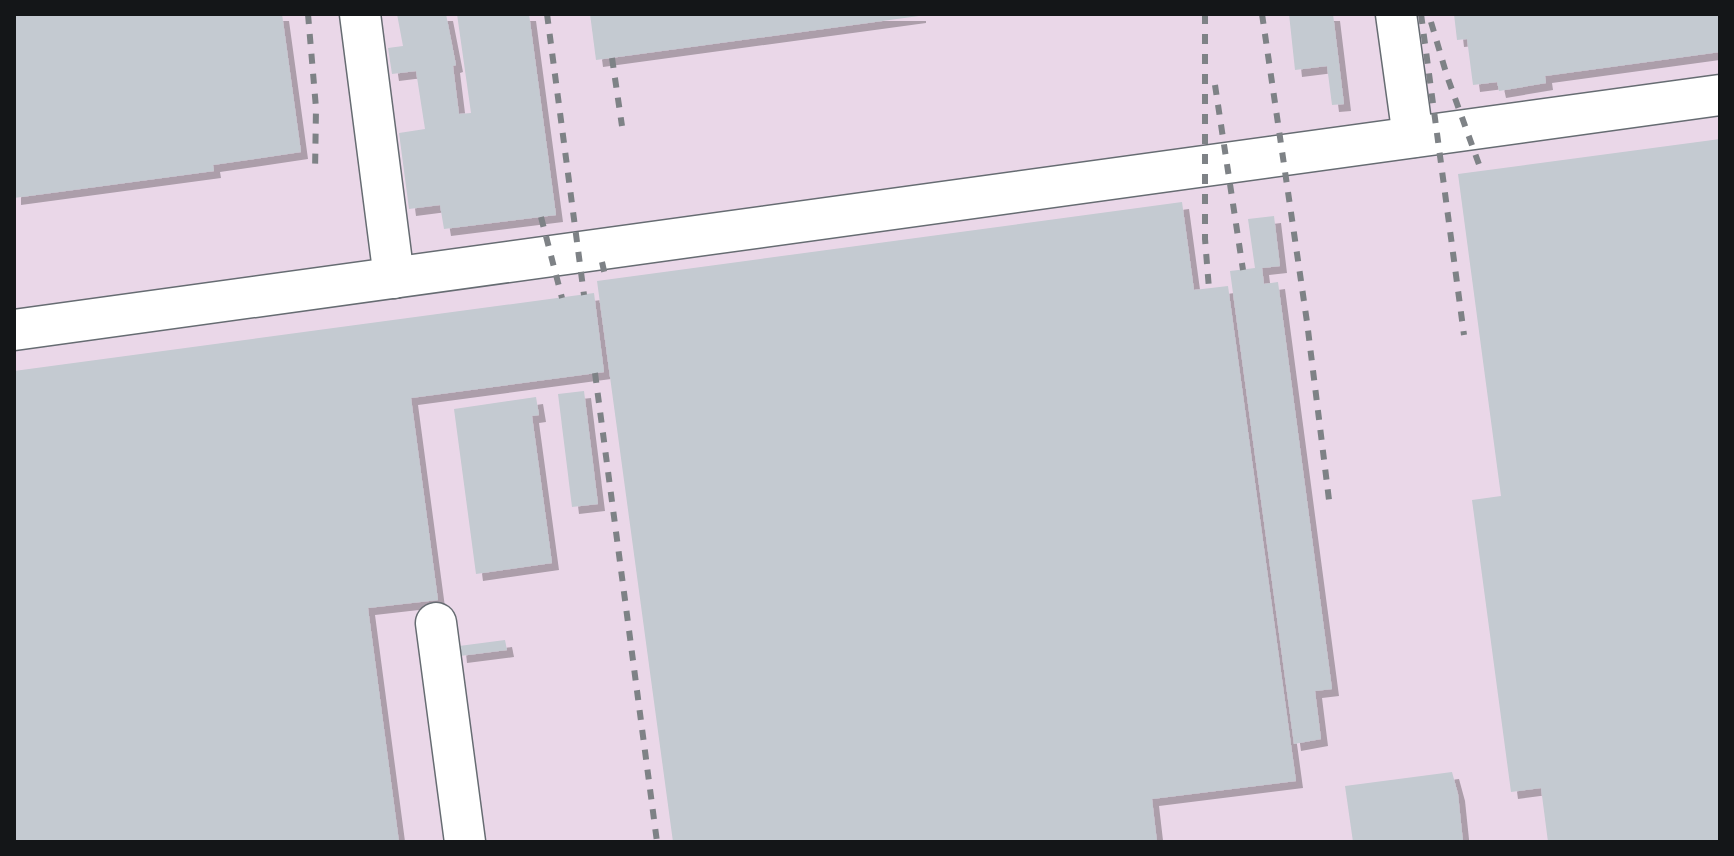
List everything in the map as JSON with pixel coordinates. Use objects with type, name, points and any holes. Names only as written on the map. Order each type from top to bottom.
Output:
[{"type":"lane","points":[[360,14],[394,278]]},
{"type":"lane","points":[[1396,14],[1413,137]]},
{"type":"lane","points":[[14,330],[1720,95]]},
{"type":"lane","points":[[436,623],[465,842]]},
{"type":"shaded area","points":[[14,14],[1720,14],[1720,842],[14,842]]},
{"type":"building","points":[[14,14],[282,14],[301,152],[213,165],[214,171],[14,198]]},
{"type":"building","points":[[397,14],[446,14],[456,65],[453,66],[459,114],[471,113],[457,14],[529,14],[556,215],[444,229],[440,205],[409,209],[399,133],[425,129],[416,71],[392,74],[388,48],[403,46]]},
{"type":"building","points":[[590,14],[919,14],[919,16],[596,60]]},
{"type":"building","points":[[1289,14],[1333,14],[1344,104],[1332,105],[1327,66],[1295,70]]},
{"type":"building","points":[[1454,14],[1720,14],[1720,52],[1545,76],[1546,83],[1499,91],[1497,82],[1473,85],[1467,39],[1457,40]]},
{"type":"building","points":[[1720,139],[1720,842],[1548,842],[1541,788],[1511,792],[1472,500],[1501,496],[1458,174]]},
{"type":"building","points":[[1182,202],[1194,290],[1228,286],[1296,781],[1152,799],[1157,842],[673,842],[597,281]]},
{"type":"building","points":[[1274,216],[1280,266],[1262,268],[1264,284],[1278,282],[1332,689],[1315,691],[1321,739],[1294,744],[1230,271],[1255,268],[1248,219]]},
{"type":"building","points":[[594,293],[604,372],[411,398],[438,600],[368,608],[399,842],[14,842],[14,371]]},
{"type":"building","points":[[584,391],[598,504],[572,507],[558,394]]},
{"type":"building","points":[[536,397],[539,415],[532,416],[552,563],[476,574],[454,409]]},
{"type":"building","points":[[505,640],[507,650],[460,656],[459,646]]},
{"type":"building","points":[[1452,772],[1458,794],[1463,842],[1353,842],[1345,786]]},
{"type":"railway","points":[[308,14],[316,108],[315,173]]},
{"type":"railway","points":[[547,14],[584,295]]},
{"type":"railway","points":[[1205,14],[1205,239],[1209,289]]},
{"type":"railway","points":[[1262,14],[1307,322],[1330,508]]},
{"type":"railway","points":[[1421,14],[1464,335]]},
{"type":"railway","points":[[1431,22],[1481,170]]},
{"type":"railway","points":[[612,58],[622,126]]},
{"type":"railway","points":[[1215,85],[1243,270]]},
{"type":"railway","points":[[541,217],[562,298]]},
{"type":"railway","points":[[602,262],[606,280]]},
{"type":"railway","points":[[595,373],[657,842]]}]
